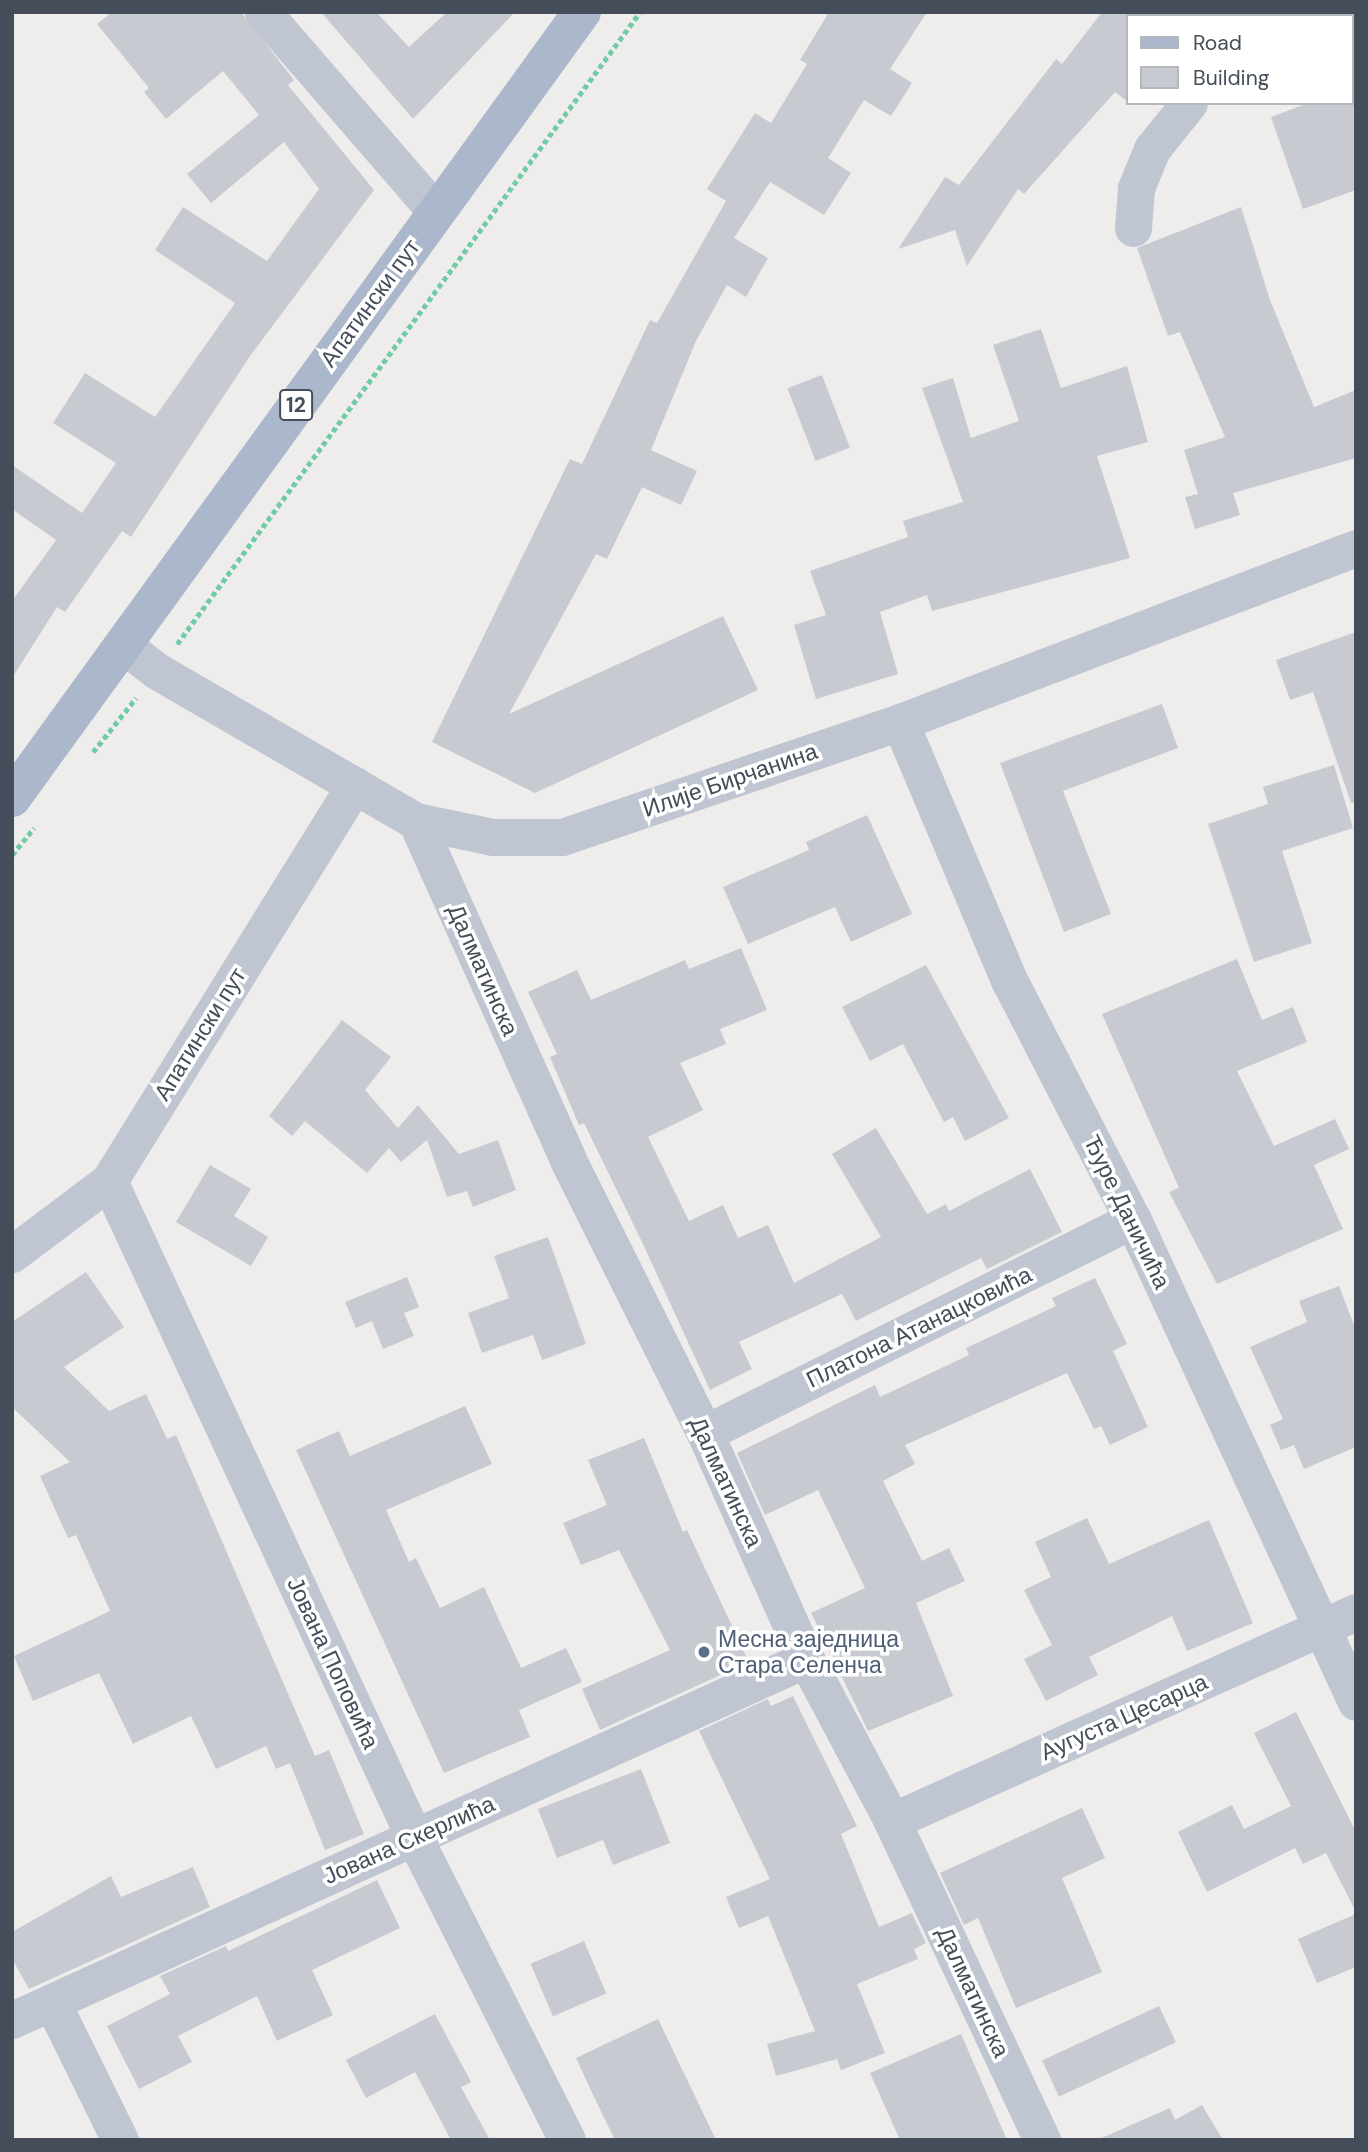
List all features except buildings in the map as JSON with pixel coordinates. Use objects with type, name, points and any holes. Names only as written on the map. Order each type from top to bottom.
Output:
[{"type":"main road","name":"Апатински пут","points":[[25,810],[123,645],[582,12]]},
{"type":"street","points":[[262,12],[436,212]]},
{"type":"street","points":[[1133,228],[1136,188],[1152,149],[1187,105]]},
{"type":"street","name":"Илије Бирчанина","points":[[123,645],[158,671],[416,821],[493,837],[562,837],[900,722],[1356,548]]},
{"type":"street","name":"Ђуре Даничића","points":[[900,722],[1009,980],[1133,1220],[1356,1702]]},
{"type":"street","name":"Апатински пут","points":[[12,1254],[109,1181],[355,785]]},
{"type":"street","name":"Далматинска","points":[[416,821],[568,1160],[705,1433],[806,1659],[892,1821],[1042,2140]]},
{"type":"street","name":"Јована Поповића","points":[[109,1181],[414,1838],[567,2140]]},
{"type":"street","name":"Платона Атанацковића","points":[[705,1433],[1133,1220]]},
{"type":"street","name":"Аугуста Цесарца","points":[[892,1821],[1356,1612]]},
{"type":"street","name":"Јована Скерлића","points":[[12,2020],[806,1659]]},
{"type":"street","points":[[52,2002],[120,2140]]},
{"type":"path","points":[[89,757],[158,671],[639,12]]},
{"type":"path","points":[[12,855],[25,810]]},
{"type":"place","name":"Месна заједница Стара Селенча","points":[[704,1652]]}]
